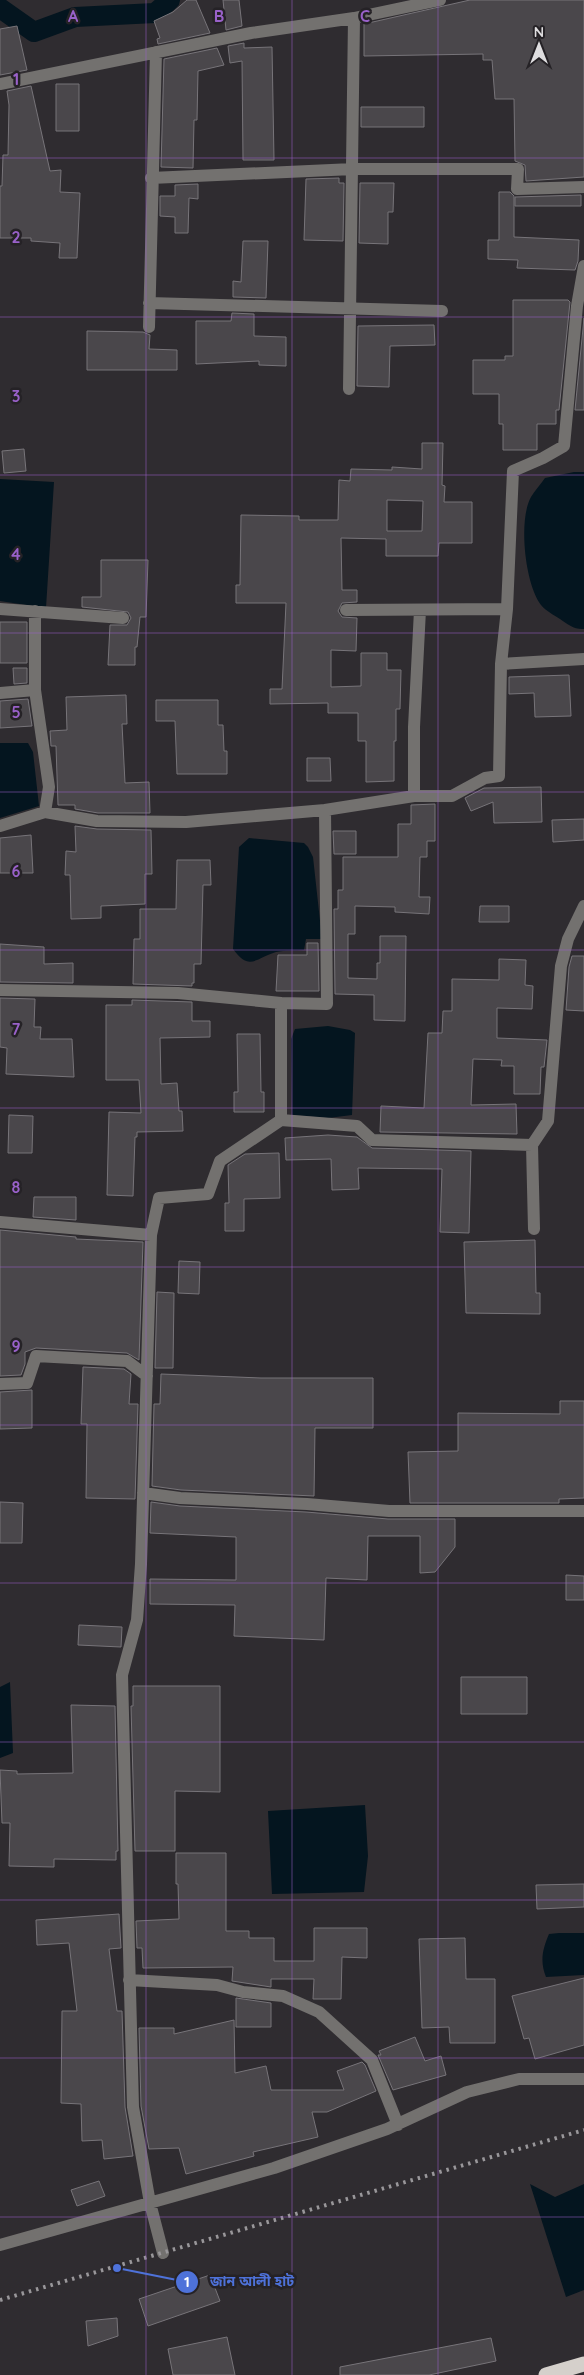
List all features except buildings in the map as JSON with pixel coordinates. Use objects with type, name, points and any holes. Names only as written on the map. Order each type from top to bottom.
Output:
[{"type":"highway","points":[[546,2375],[584,2364]]},
{"type":"street","points":[[0,84],[250,33],[354,18],[440,0]]},
{"type":"street","points":[[348,389],[354,18]]},
{"type":"street","points":[[149,327],[151,178],[156,52]]},
{"type":"street","points":[[151,178],[353,169],[518,169],[517,189],[584,187]]},
{"type":"street","points":[[0,826],[45,812],[97,822],[186,822],[325,810],[414,796],[452,796],[485,778],[499,776],[501,664],[507,609],[513,471],[543,458],[564,446],[577,306],[584,266]]},
{"type":"street","points":[[149,303],[442,311]]},
{"type":"street","points":[[0,609],[123,618]]},
{"type":"street","points":[[346,610],[507,609]]},
{"type":"street","points":[[414,796],[414,728],[420,610]]},
{"type":"street","points":[[35,611],[35,690],[49,788],[45,812]]},
{"type":"street","points":[[501,664],[584,659]]},
{"type":"street","points":[[0,693],[35,690]]},
{"type":"street","points":[[0,990],[178,993],[281,1003],[327,1004],[325,810]]},
{"type":"street","points":[[534,1229],[532,1145],[548,1121],[561,966],[568,939],[584,906]]},
{"type":"street","points":[[281,1003],[281,1120]]},
{"type":"street","points":[[164,2253],[150,2203],[133,2107],[122,1675],[137,1620],[141,1564],[151,1235],[159,1198],[208,1194],[220,1160],[281,1120],[356,1126],[372,1140],[532,1145]]},
{"type":"street","points":[[0,1222],[151,1235]]},
{"type":"street","points":[[0,1384],[27,1383],[36,1356],[128,1361],[147,1376]]},
{"type":"street","points":[[142,1493],[389,1511],[584,1511]]},
{"type":"street","points":[[129,1980],[217,1985],[243,1992],[283,1996],[319,2012],[372,2060],[398,2125]]},
{"type":"street","points":[[0,2245],[274,2168],[398,2125],[467,2092],[519,2079],[584,2079]]},
{"type":"water","points":[[574,472],[584,472],[584,629],[577,629],[568,625],[541,605],[535,595],[531,582],[525,552],[525,521],[531,497],[545,478]]},
{"type":"water","points":[[0,479],[54,482],[46,608],[0,601]]},
{"type":"water","points":[[0,743],[28,743],[33,752],[39,806],[0,818]]},
{"type":"water","points":[[249,838],[304,843],[313,857],[322,939],[306,939],[304,950],[276,952],[249,962],[239,956],[233,949],[239,847]]},
{"type":"water","points":[[328,1026],[350,1030],[355,1033],[352,1115],[328,1118],[292,1115],[291,1039],[295,1029]]},
{"type":"water","points":[[10,1682],[13,1753],[0,1758],[0,1687]]},
{"type":"water","points":[[365,1805],[368,1856],[364,1892],[272,1894],[268,1811]]},
{"type":"water","points":[[584,1933],[584,1975],[546,1977],[542,1961],[545,1945],[549,1934]]},
{"type":"water","points":[[530,2184],[555,2197],[584,2184],[584,2290],[566,2297]]},
{"type":"waterway","points":[[0,8],[34,32],[75,17],[155,13],[170,0]]},
{"type":"railway","points":[[0,2300],[584,2130]]},
{"type":"place","name":"জান আলী হাট","points":[[117,2268]]}]
